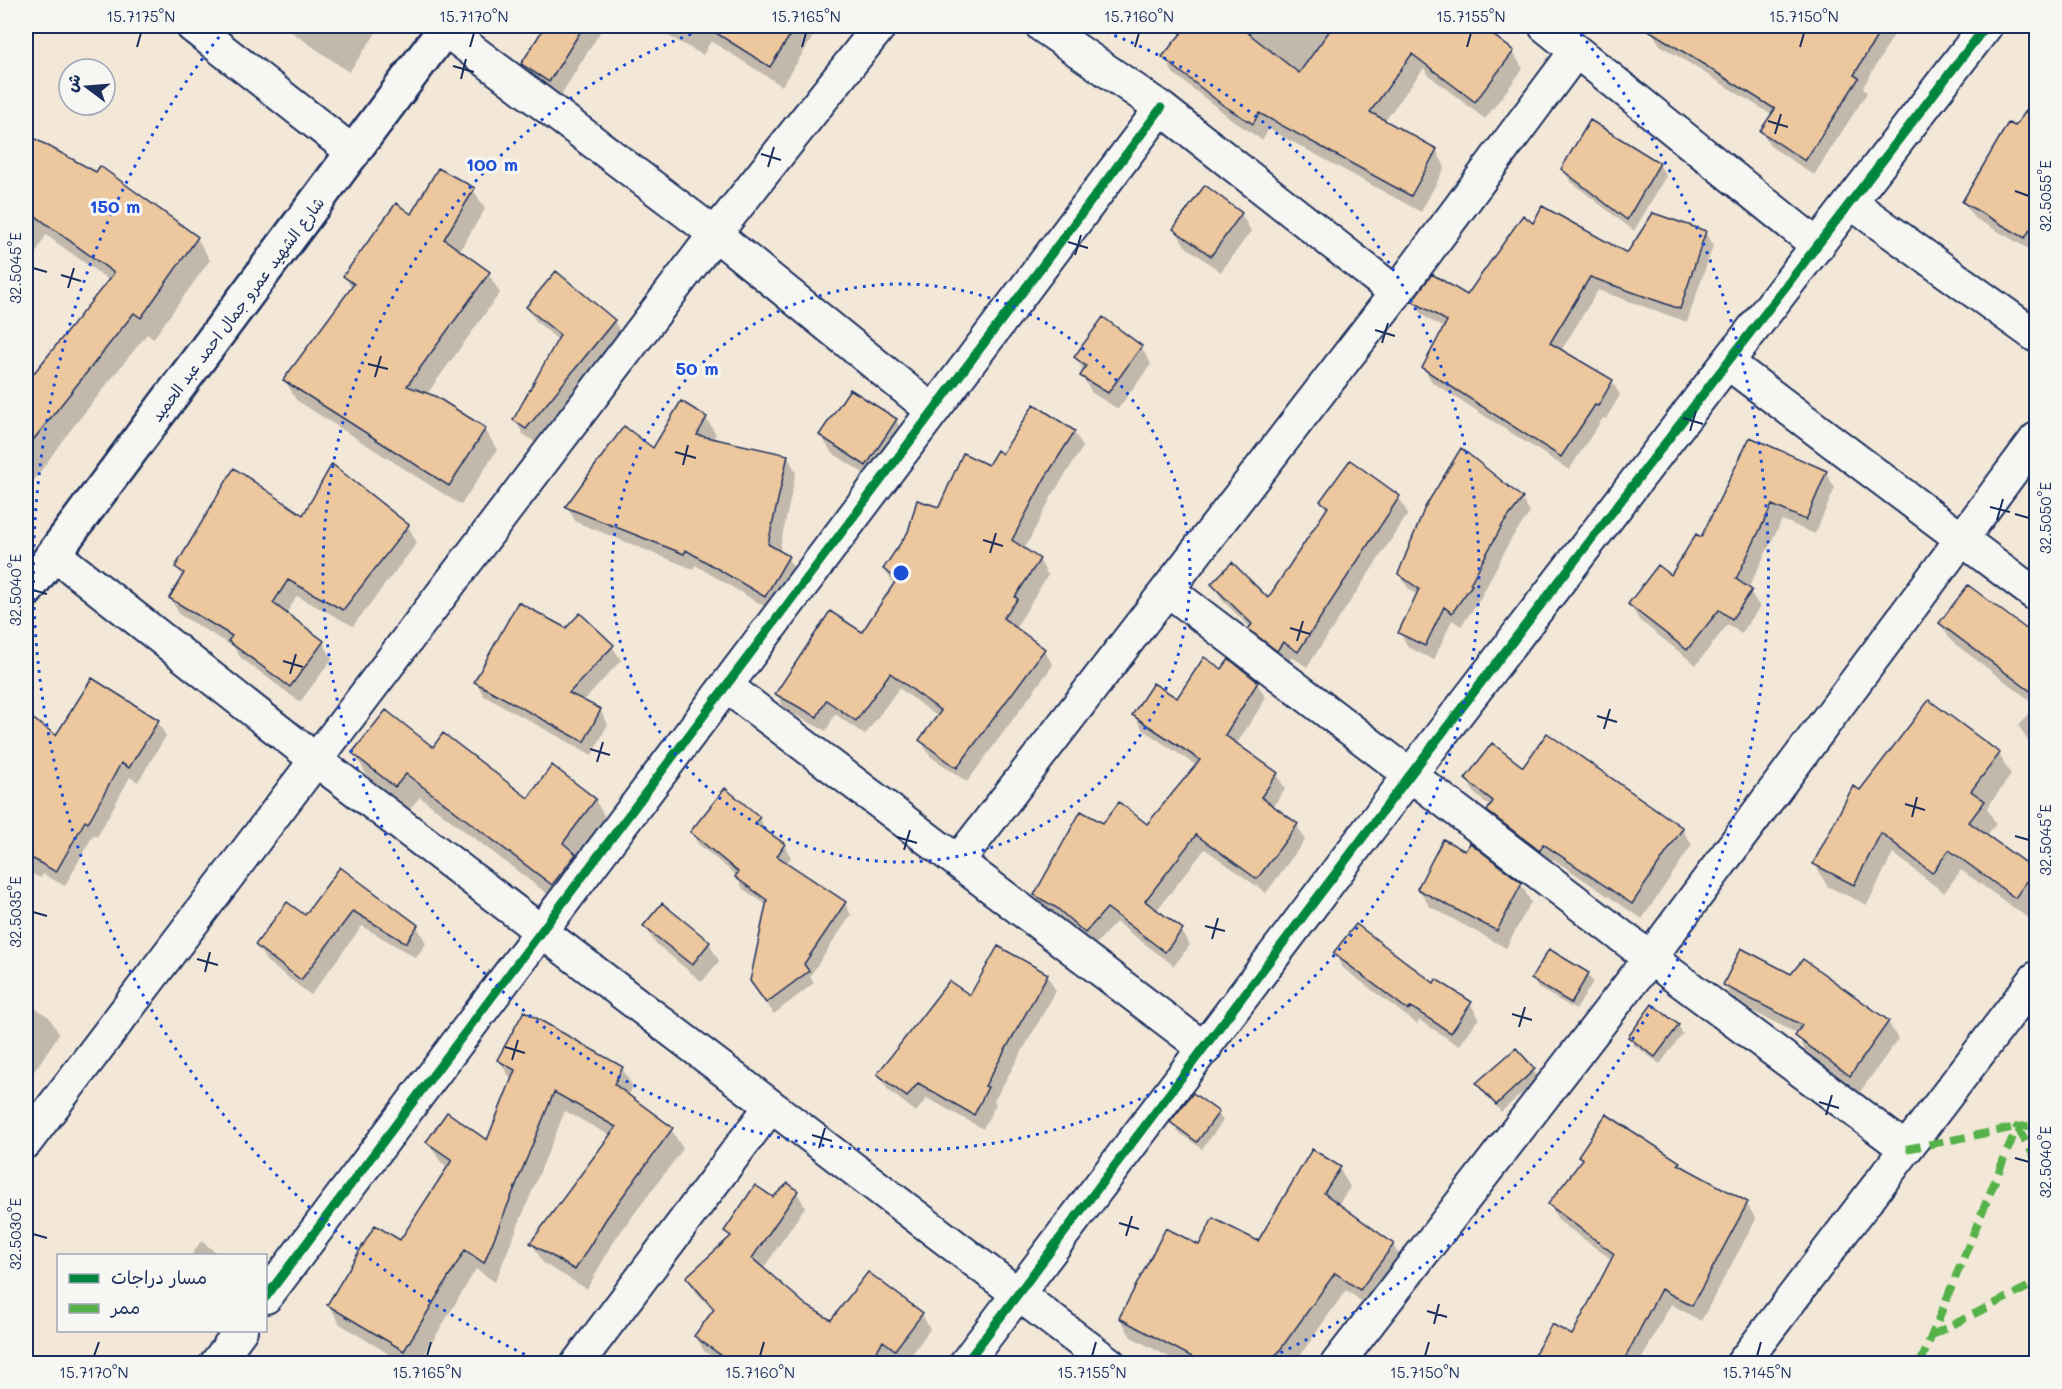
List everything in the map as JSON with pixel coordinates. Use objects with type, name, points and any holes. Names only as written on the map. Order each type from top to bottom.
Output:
[{"type":"street","points":[[192,26],[354,153]]},
{"type":"street","points":[[26,1142],[716,234],[880,26]]},
{"type":"street","points":[[1042,26],[1161,108],[1396,293]]},
{"type":"street","points":[[1545,26],[1818,246]]},
{"type":"street","points":[[965,1364],[1410,775],[1986,26]]},
{"type":"street","points":[[446,27],[716,234],[933,411]]},
{"type":"street","name":"شارع الشهيد عمرو جمال احمد عبد الحميد","points":[[26,591],[446,27]]},
{"type":"street","points":[[959,860],[1396,293],[1576,51]]},
{"type":"street","points":[[267,1296],[1161,108]]},
{"type":"street","points":[[1851,203],[2037,336]]},
{"type":"street","points":[[1728,363],[1960,540],[2037,595]]},
{"type":"street","points":[[1337,1364],[1650,958],[2037,439]]},
{"type":"street","points":[[54,554],[316,760],[1110,1364]]},
{"type":"street","points":[[1168,590],[1650,958],[1906,1149]]},
{"type":"street","points":[[726,686],[959,860],[1205,1049]]},
{"type":"street","points":[[1742,1364],[2037,978]]},
{"type":"street","points":[[578,1364],[771,1106]]},
{"type":"street","points":[[216,1364],[240,1332]]},
{"type":"building","points":[[545,26],[584,26],[549,82],[521,64]]},
{"type":"building","points":[[705,26],[796,26],[770,67]]},
{"type":"building","points":[[1187,26],[1239,26],[1299,73],[1333,26],[1481,26],[1514,51],[1475,102],[1412,54],[1370,112],[1437,149],[1411,196],[1259,113],[1253,124],[1224,106],[1162,57]]},
{"type":"building","points":[[1642,26],[1883,26],[1854,75],[1859,78],[1805,161],[1760,131],[1775,109]]},
{"type":"building","points":[[2037,96],[2037,218],[2025,238],[1962,202],[2008,123],[2015,126]]},
{"type":"building","points":[[1590,120],[1660,163],[1627,220],[1561,169]]},
{"type":"building","points":[[26,134],[96,172],[100,166],[198,237],[141,318],[134,313],[26,449],[26,383],[114,273],[26,209]]},
{"type":"building","points":[[438,168],[475,188],[444,239],[490,272],[407,386],[435,396],[486,428],[449,486],[283,380],[354,284],[343,276],[396,203],[411,214]]},
{"type":"building","points":[[1205,185],[1242,213],[1211,256],[1173,229]]},
{"type":"building","points":[[1542,206],[1627,253],[1653,213],[1706,231],[1680,309],[1590,277],[1550,343],[1613,380],[1598,406],[1595,405],[1561,457],[1422,368],[1447,321],[1412,301],[1432,274],[1467,295],[1523,215],[1533,223]]},
{"type":"building","points":[[556,271],[615,320],[526,429],[513,420],[560,335],[526,307]]},
{"type":"building","points":[[1103,317],[1142,346],[1108,393],[1080,376],[1086,366],[1074,357]]},
{"type":"building","points":[[850,389],[897,419],[866,466],[819,435]]},
{"type":"building","points":[[681,401],[707,417],[697,435],[788,455],[768,544],[789,556],[765,597],[686,550],[684,554],[565,507],[624,426],[653,448]]},
{"type":"building","points":[[1034,404],[1075,431],[1045,478],[1012,540],[1040,559],[1015,597],[1018,599],[1003,618],[1045,649],[957,768],[919,740],[941,711],[890,673],[856,721],[826,700],[817,717],[775,694],[830,611],[862,632],[897,579],[883,569],[908,532],[917,500],[939,507],[963,453],[988,465],[997,450],[1002,454]]},
{"type":"building","points":[[1750,437],[1827,471],[1806,520],[1772,505],[1736,579],[1752,590],[1732,619],[1719,610],[1687,650],[1628,604],[1658,565],[1671,575],[1696,534],[1701,537]]},
{"type":"building","points":[[1461,448],[1523,498],[1503,524],[1470,584],[1472,585],[1452,613],[1444,607],[1425,646],[1398,633],[1419,589],[1398,574],[1425,507]]},
{"type":"building","points":[[1350,460],[1400,496],[1298,652],[1283,642],[1277,651],[1248,629],[1252,624],[1211,584],[1232,562],[1268,598],[1328,507],[1320,501]]},
{"type":"building","points":[[332,464],[409,525],[343,610],[288,580],[273,603],[324,641],[290,687],[228,641],[232,636],[169,598],[184,573],[175,567],[234,468],[303,515]]},
{"type":"building","points":[[1968,585],[2037,637],[2037,696],[1939,623]]},
{"type":"building","points":[[518,602],[566,628],[580,613],[614,645],[569,693],[601,709],[584,742],[474,682]]},
{"type":"building","points":[[1204,657],[1222,669],[1229,659],[1258,682],[1225,735],[1278,773],[1261,797],[1298,824],[1257,879],[1196,835],[1145,901],[1183,929],[1165,952],[1107,908],[1085,933],[1057,908],[1034,895],[1081,811],[1103,823],[1119,802],[1147,824],[1200,760],[1132,715],[1153,683],[1177,698]]},
{"type":"building","points":[[92,678],[159,720],[129,768],[121,763],[88,823],[85,821],[56,872],[26,855],[26,714],[56,735]]},
{"type":"building","points":[[1929,700],[2000,753],[1971,791],[1985,801],[1969,822],[2035,870],[2015,898],[1949,850],[1932,873],[1881,833],[1854,885],[1813,864],[1853,786],[1860,790]]},
{"type":"building","points":[[386,710],[433,747],[443,733],[528,798],[552,765],[596,799],[563,843],[576,854],[552,885],[406,774],[395,787],[352,753]]},
{"type":"building","points":[[1547,733],[1683,828],[1632,904],[1543,844],[1540,851],[1487,811],[1493,801],[1465,779],[1492,743],[1523,767]]},
{"type":"building","points":[[725,788],[760,817],[755,823],[785,844],[777,856],[846,902],[804,964],[809,971],[766,1003],[750,981],[767,900],[735,877],[738,872],[690,832]]},
{"type":"building","points":[[1443,839],[1465,851],[1470,843],[1522,883],[1497,931],[1417,889]]},
{"type":"building","points":[[340,867],[418,925],[406,943],[353,911],[301,980],[255,945],[287,902],[305,915]]},
{"type":"building","points":[[662,903],[710,942],[692,965],[643,926]]},
{"type":"building","points":[[1356,924],[1434,983],[1436,979],[1472,1002],[1451,1033],[1411,1007],[1408,1010],[1333,953]]},
{"type":"building","points":[[998,946],[1048,974],[985,1086],[988,1087],[974,1115],[918,1083],[907,1097],[877,1074],[949,981],[970,995]]},
{"type":"building","points":[[1741,948],[1791,974],[1803,959],[1889,1021],[1850,1076],[1795,1036],[1802,1025],[1723,985]]},
{"type":"building","points":[[1549,949],[1589,973],[1571,1003],[1531,979]]},
{"type":"building","points":[[1652,1004],[1679,1025],[1655,1057],[1628,1037]]},
{"type":"building","points":[[524,1011],[623,1067],[614,1084],[673,1128],[606,1219],[575,1270],[530,1243],[616,1127],[554,1092],[484,1263],[465,1250],[404,1351],[327,1305],[375,1225],[400,1240],[452,1160],[426,1142],[447,1112],[487,1140],[515,1070],[497,1060]]},
{"type":"building","points":[[1516,1048],[1535,1069],[1496,1105],[1476,1083]]},
{"type":"building","points":[[1193,1093],[1219,1112],[1197,1142],[1170,1122]]},
{"type":"building","points":[[1606,1114],[1680,1162],[1678,1164],[1748,1202],[1692,1306],[1661,1289],[1622,1364],[1529,1364],[1552,1324],[1572,1335],[1614,1254],[1548,1204],[1583,1159],[1578,1156]]},
{"type":"building","points":[[1312,1149],[1341,1167],[1324,1193],[1394,1244],[1360,1290],[1335,1273],[1270,1364],[1205,1364],[1119,1318],[1166,1228],[1199,1245],[1213,1218],[1258,1241]]},
{"type":"building","points":[[788,1183],[798,1191],[752,1258],[806,1305],[831,1320],[868,1272],[923,1313],[895,1350],[883,1341],[868,1364],[732,1363],[694,1336],[714,1309],[686,1277],[731,1236],[724,1231],[755,1185],[773,1197]]},
{"type":"marked path","points":[[1920,1364],[2017,1127],[2036,1125]]},
{"type":"marked path","points":[[1906,1149],[2017,1127],[2036,1159]]},
{"type":"marked path","points":[[1932,1335],[2036,1283]]},
{"type":"cycle path","points":[[965,1364],[1410,775],[1986,26]]},
{"type":"cycle path","points":[[267,1296],[1161,108]]}]
